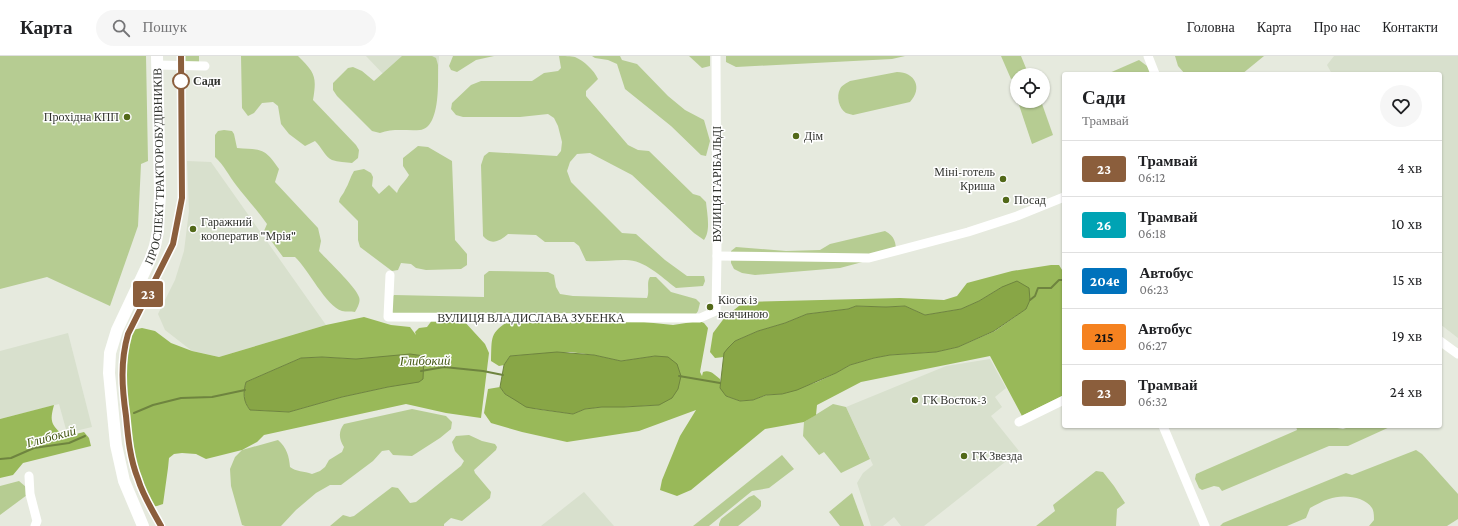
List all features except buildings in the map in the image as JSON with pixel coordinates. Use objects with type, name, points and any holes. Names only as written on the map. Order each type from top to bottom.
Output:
[{"type":"main road","name":"ПРОСПЕКТ ТРАКТОРОБУДІВНИКІВ","points":[[143,526],[124,481],[116,446],[111,406],[109,364],[113,342],[126,309],[150,260],[158,231],[160,199],[157,61]]},
{"type":"street","name":"ВУЛИЦЯ ГАРІБАЛЬДІ","points":[[716,56],[716,311]]},
{"type":"street","points":[[1148,56],[1155,72]]},
{"type":"street","points":[[157,61],[205,66]]},
{"type":"street","points":[[717,256],[869,258],[968,232],[1017,216],[1062,198]]},
{"type":"street","name":"ВУЛИЦЯ ВЛАДИСЛАВА ЗУБЕНКА","points":[[390,274],[388,317],[700,318],[716,311]]},
{"type":"street","points":[[1442,342],[1458,354]]},
{"type":"street","points":[[1019,422],[1062,401]]},
{"type":"street","points":[[1164,428],[1205,526]]},
{"type":"street","points":[[29,476],[30,494],[37,521],[35,526]]},
{"type":"shaded area","points":[[0,56],[146,56],[148,161],[141,164],[138,226],[110,306],[47,277],[0,289]]},
{"type":"shaded area","points":[[181,56],[199,56],[199,63],[182,63]]},
{"type":"shaded area","points":[[241,56],[298,56],[313,75],[315,85],[313,100],[356,145],[359,150],[358,158],[352,163],[334,161],[327,156],[315,141],[305,146],[289,134],[281,124],[278,106],[273,102],[262,103],[254,113],[248,116],[242,108]]},
{"type":"shaded area","points":[[366,56],[439,56],[438,76],[387,78]]},
{"type":"shaded area","points":[[402,56],[432,56],[436,58],[438,65],[438,91],[432,121],[427,127],[420,130],[395,130],[380,133],[372,131],[337,96],[333,90],[333,83],[348,68],[353,67],[362,71],[374,81]]},
{"type":"shaded area","points":[[453,56],[494,56],[476,60],[457,72],[451,70],[449,66]]},
{"type":"shaded area","points":[[559,56],[575,57],[585,63],[594,72],[598,79],[586,91],[586,96],[628,145],[638,150],[649,151],[693,194],[700,196],[706,202],[708,222],[706,236],[704,240],[694,233],[632,175],[590,153],[577,154],[570,162],[567,171],[571,182],[622,233],[636,234],[665,260],[687,276],[704,276],[705,281],[703,286],[676,288],[652,269],[631,260],[586,261],[579,246],[574,242],[545,242],[536,235],[508,234],[502,239],[492,242],[483,236],[481,165],[484,156],[489,152],[557,156],[561,151],[562,142],[558,126],[554,118],[548,114],[520,117],[463,117],[456,115],[451,109],[452,103],[471,85],[481,81],[532,81],[544,73],[558,71],[561,68]]},
{"type":"shaded area","points":[[592,56],[620,56],[622,60],[637,64],[668,96],[685,110],[704,120],[710,141],[706,156],[701,155],[671,126],[625,89],[617,64]]},
{"type":"shaded area","points":[[689,56],[710,56],[710,66],[702,68]]},
{"type":"shaded area","points":[[726,56],[905,56],[892,59],[736,67],[726,62]]},
{"type":"shaded area","points":[[1001,56],[1021,56],[1026,68],[1010,68],[1010,77]]},
{"type":"shaded area","points":[[1175,56],[1264,56],[1244,72],[1183,72],[1178,66]]},
{"type":"shaded area","points":[[1334,56],[1458,56],[1458,338],[1442,326],[1442,72],[1331,72],[1327,65]]},
{"type":"shaded area","points":[[1139,60],[1147,66],[1151,72],[1112,72]]},
{"type":"shaded area","points":[[897,72],[908,75],[915,82],[916,91],[910,102],[853,115],[846,113],[842,109],[838,95],[842,86],[850,81]]},
{"type":"shaded area","points":[[1020,108],[1043,108],[1053,135],[1032,144]]},
{"type":"shaded area","points":[[218,131],[232,131],[237,148],[262,151],[266,153],[274,162],[279,169],[275,182],[318,228],[321,241],[319,251],[347,280],[357,293],[360,301],[355,312],[342,311],[336,308],[324,295],[295,257],[283,257],[264,231],[267,224],[215,157],[215,135]]},
{"type":"shaded area","points":[[418,146],[428,147],[452,161],[455,240],[467,254],[467,265],[461,269],[426,270],[416,268],[411,264],[401,263],[398,270],[392,271],[360,247],[358,240],[358,221],[339,202],[354,171],[364,169],[371,173],[373,177],[372,186],[379,194],[389,185],[397,193],[409,175],[403,166],[403,158]]},
{"type":"shaded area","points":[[187,161],[211,162],[326,325],[219,357],[192,351],[165,330],[158,314],[175,280],[184,251],[189,211]]},
{"type":"shaded area","points":[[885,231],[891,235],[894,240],[896,253],[840,268],[755,275],[742,273],[734,269],[731,263],[731,251],[736,247],[786,251],[820,250],[830,244]]},
{"type":"shaded area","points":[[1051,265],[1059,265],[1062,270],[1062,396],[1022,416],[990,356],[861,382],[817,405],[816,415],[804,422],[765,429],[691,490],[677,496],[660,490],[662,480],[680,436],[696,410],[639,431],[567,442],[522,432],[491,423],[484,413],[488,389],[500,387],[505,394],[535,409],[573,414],[585,409],[602,407],[659,405],[655,356],[621,361],[594,355],[570,352],[510,356],[504,365],[499,366],[491,361],[493,336],[495,332],[511,320],[644,322],[673,325],[699,321],[704,323],[708,328],[700,372],[702,376],[703,372],[706,371],[720,379],[720,383],[726,396],[740,401],[753,400],[767,395],[782,394],[817,382],[850,365],[874,358],[890,355],[936,352],[958,347],[995,331],[1026,309],[1002,287],[979,301],[961,309],[925,315],[905,306],[856,306],[848,309],[807,314],[785,323],[758,331],[735,341],[728,348],[724,357],[715,358],[710,352],[713,333],[725,317],[744,302],[900,298],[944,300],[957,296],[967,283],[1012,271]]},
{"type":"shaded area","points":[[489,271],[548,272],[554,275],[556,287],[560,294],[573,296],[647,298],[649,279],[650,277],[656,277],[671,292],[696,299],[700,303],[698,311],[694,317],[394,315],[392,312],[391,298],[394,295],[484,297],[484,275]]},
{"type":"shaded area","points":[[1017,281],[1029,288],[1030,300],[1026,309],[994,331],[958,347],[936,352],[890,355],[874,358],[850,365],[836,373],[797,390],[782,394],[766,395],[753,400],[740,401],[726,396],[720,388],[724,353],[735,341],[758,331],[785,323],[807,314],[848,309],[856,306],[905,306],[925,315],[961,309],[979,301],[1002,287]]},
{"type":"shaded area","points":[[364,317],[391,325],[410,327],[416,335],[415,332],[419,328],[427,327],[433,319],[463,320],[485,344],[489,353],[481,418],[446,413],[406,404],[264,435],[257,442],[242,450],[206,459],[196,454],[174,454],[169,458],[163,504],[152,507],[141,485],[138,474],[130,439],[126,404],[124,372],[126,351],[132,330],[142,328],[155,331],[171,343],[192,351],[219,357],[326,325]],"holes":[[[424,356],[422,372],[402,384],[342,397],[289,412],[250,410],[245,400],[244,390],[246,382],[301,358],[322,357],[356,359]]]},
{"type":"shaded area","points":[[68,333],[92,427],[67,433],[59,404],[0,419],[0,351]]},
{"type":"shaded area","points":[[557,352],[594,355],[621,361],[655,356],[668,357],[677,364],[681,376],[678,389],[672,398],[659,405],[602,407],[585,409],[573,414],[526,407],[505,394],[500,387],[504,365],[510,356]]},
{"type":"shaded area","points":[[410,354],[424,356],[423,379],[419,382],[342,397],[289,412],[250,410],[245,400],[244,390],[246,382],[301,358],[322,357],[356,359]]},
{"type":"shaded area","points":[[990,359],[1006,388],[995,397],[1002,407],[991,416],[1019,451],[924,526],[901,526],[894,517],[883,526],[871,526],[857,483],[863,473],[873,465],[846,407],[946,366]]},
{"type":"shaded area","points":[[833,404],[846,407],[870,459],[841,473],[824,452],[819,455],[803,436],[804,422]]},
{"type":"shaded area","points":[[54,405],[52,420],[54,426],[64,437],[84,432],[89,438],[91,446],[23,463],[13,475],[0,478],[0,419]]},
{"type":"shaded area","points":[[412,409],[446,416],[452,422],[451,429],[412,456],[393,455],[389,450],[382,451],[373,461],[341,485],[330,485],[316,493],[296,510],[281,526],[242,525],[231,486],[230,469],[235,457],[242,450],[278,440],[287,452],[290,467],[295,470],[312,474],[320,471],[325,467],[329,460],[342,452],[344,447],[340,438],[340,433],[344,424]]},
{"type":"shaded area","points":[[1296,428],[1388,428],[1348,446],[1329,446],[1222,491],[1219,487],[1214,486],[1202,490],[1199,488],[1195,479],[1196,474],[1297,430]]},
{"type":"shaded area","points":[[469,435],[482,441],[495,444],[497,447],[496,450],[474,470],[491,492],[490,498],[462,521],[451,518],[444,524],[444,526],[330,526],[343,515],[350,517],[354,516],[392,487],[398,488],[410,503],[416,502],[461,466],[464,461],[455,451],[452,442],[456,436]]},
{"type":"shaded area","points":[[1416,450],[1422,454],[1458,494],[1458,519],[1447,526],[1369,526],[1374,520],[1374,512],[1369,504],[1346,496],[1334,497],[1321,502],[1310,508],[1306,518],[1287,526],[1220,526],[1223,523],[1346,473],[1352,475]]},
{"type":"shaded area","points":[[782,455],[794,469],[769,488],[752,491],[709,526],[693,526]]},
{"type":"shaded area","points":[[1096,471],[1103,472],[1125,503],[1117,509],[1116,526],[1036,526],[1055,511],[1053,505]]},
{"type":"shaded area","points":[[19,481],[26,487],[27,495],[0,515],[0,486]]},
{"type":"shaded area","points":[[584,492],[614,526],[541,526]]},
{"type":"shaded area","points":[[852,493],[864,526],[840,526],[829,512]]},
{"type":"shaded area","points":[[754,495],[761,501],[761,506],[759,509],[738,526],[719,526],[721,519],[749,497]]},
{"type":"waterway","name":"Глибокий","points":[[1030,300],[1035,296],[1038,288],[1051,288],[1059,280],[1062,280]]},
{"type":"waterway","name":"Глибокий","points":[[421,371],[444,367],[483,371],[503,375]]},
{"type":"waterway","name":"Глибокий","points":[[679,376],[720,383]]},
{"type":"waterway","name":"Глибокий","points":[[134,413],[153,405],[181,398],[212,397],[245,390]]},
{"type":"waterway","name":"Глибокий","points":[[0,459],[11,458],[34,448],[69,443],[85,436]]},
{"type":"tram line","points":[[161,526],[148,503],[132,457],[123,397],[122,366],[128,334],[173,244],[182,198],[181,56]]},
{"type":"tram line","name":"23","points":[[161,526],[144,494],[131,458],[122,385],[122,368],[128,334],[173,244],[182,198],[181,56]]},
{"type":"place","name":"Сади","points":[[181,81]]},
{"type":"place","name":"Прохідна КПП","points":[[127,117]]},
{"type":"place","name":"Дім","points":[[796,136]]},
{"type":"place","name":"Міні-готель Криша","points":[[1003,179]]},
{"type":"place","name":"Посад","points":[[1006,200]]},
{"type":"place","name":"Гаражний кооператив \"Мрія\"","points":[[193,229]]},
{"type":"place","name":"Кіоск із всячиною","points":[[710,307]]},
{"type":"place","name":"ГК Восток-3","points":[[915,400]]},
{"type":"place","name":"ГК Звезда","points":[[964,456]]}]
